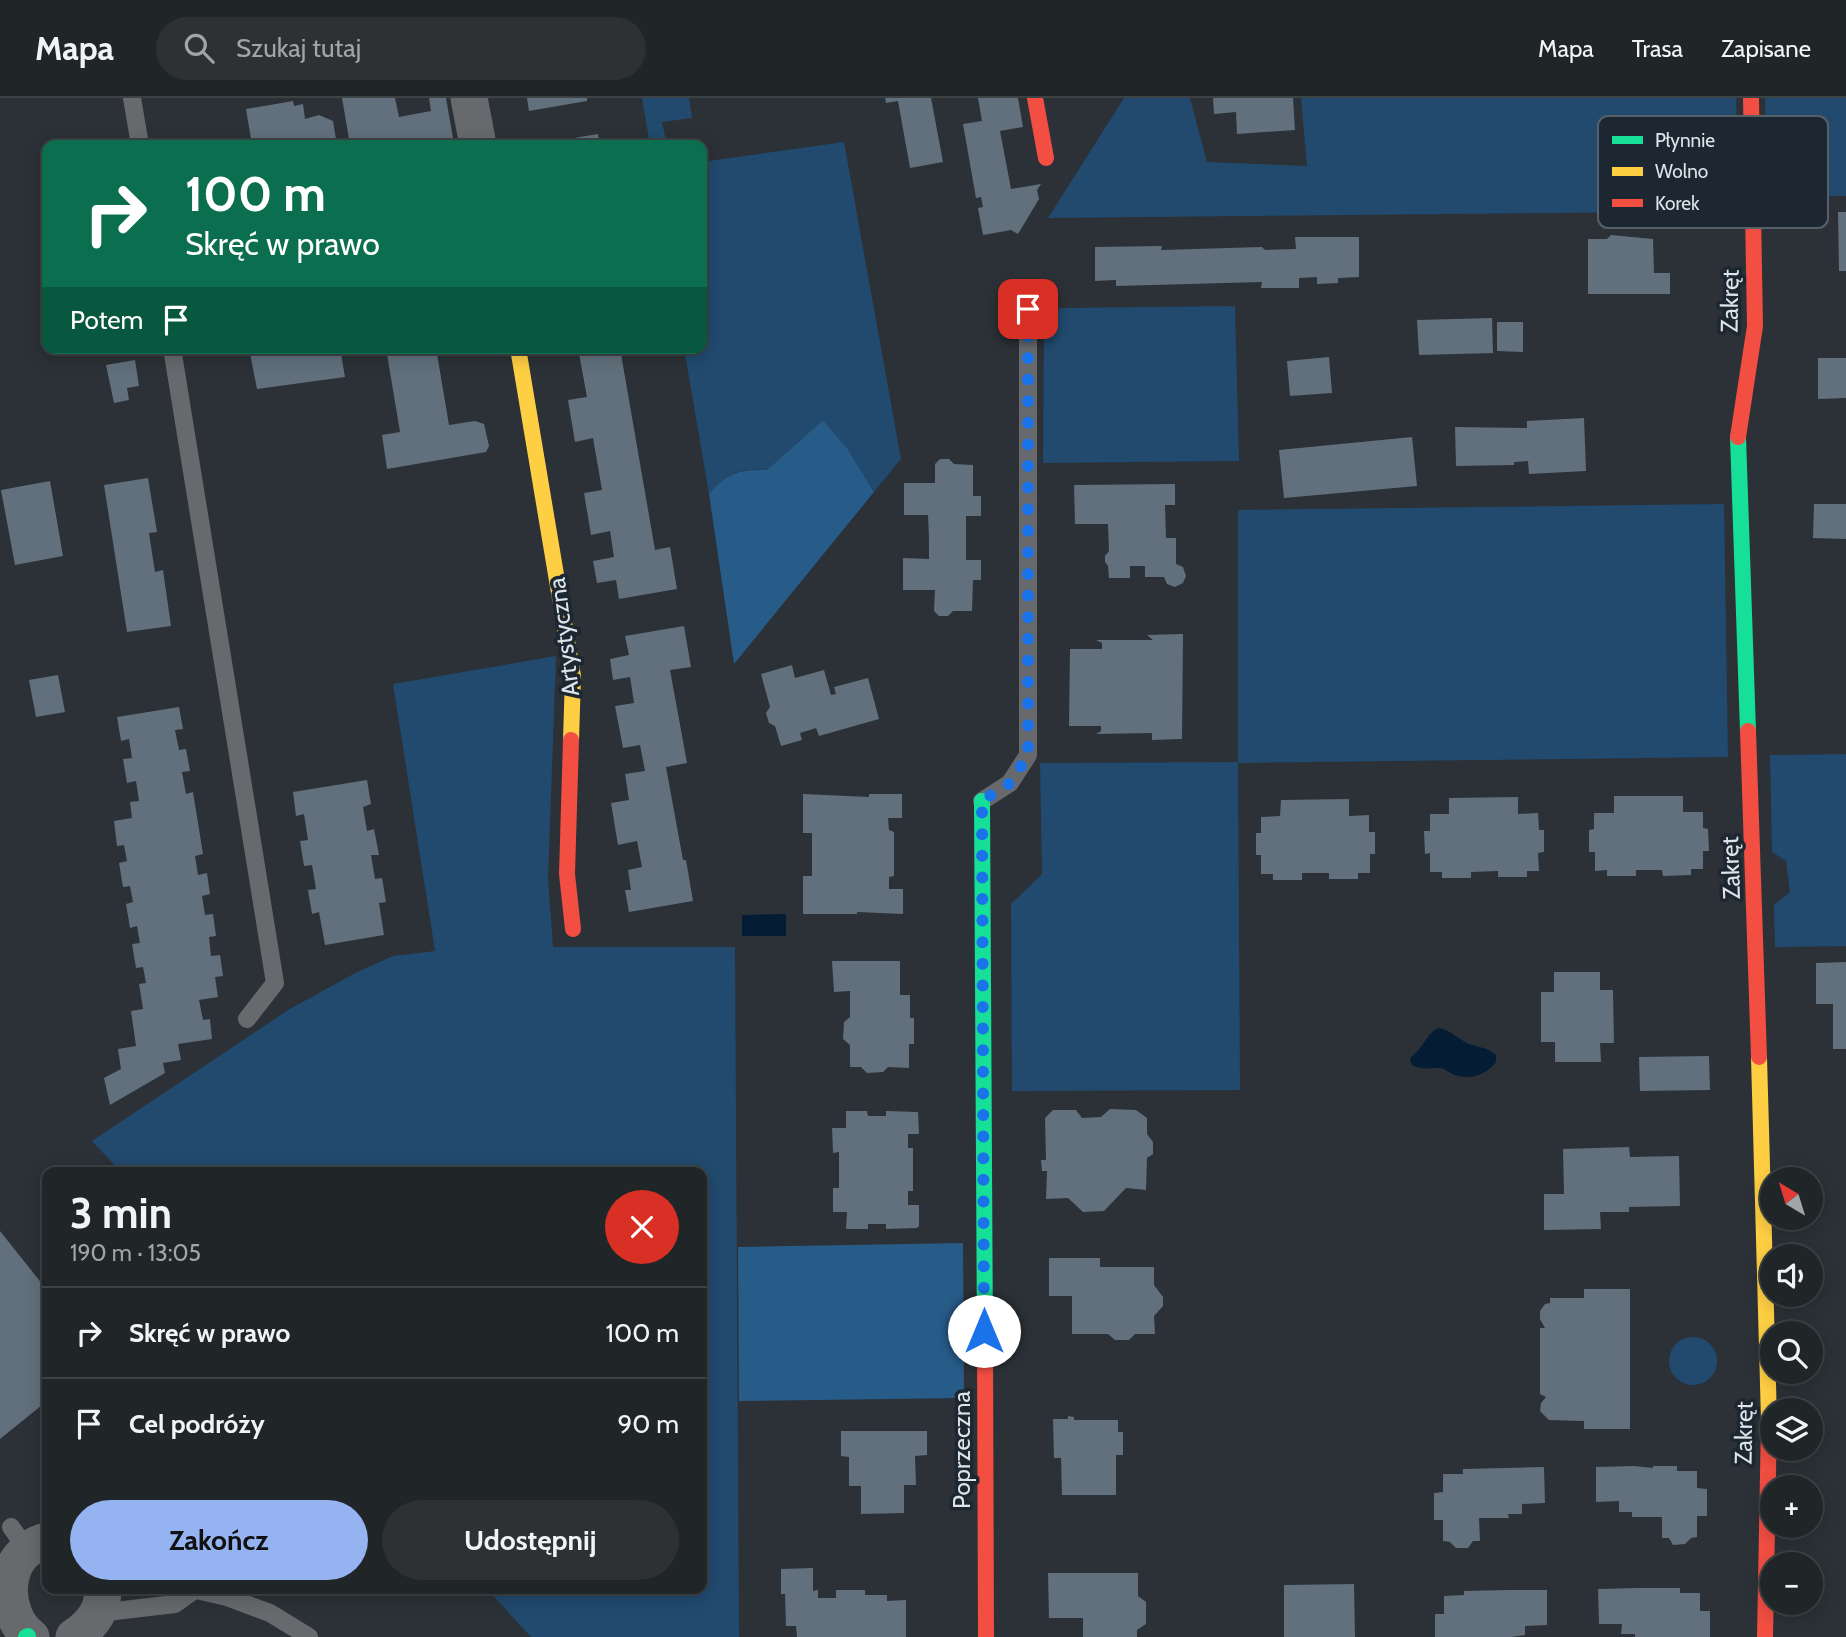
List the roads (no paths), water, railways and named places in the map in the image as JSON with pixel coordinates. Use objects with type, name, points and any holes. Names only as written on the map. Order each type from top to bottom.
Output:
[{"type":"street","points":[[469,98],[477,140]]},
{"type":"street","points":[[1035,98],[1046,158]]},
{"type":"street","name":"Zakręt","points":[[1751,98],[1751,116]]},
{"type":"street","name":"Zakręt","points":[[1753,228],[1755,326],[1738,428],[1766,1291],[1769,1442],[1765,1637]]},
{"type":"street","name":"Artystyczna","points":[[519,354],[573,676],[567,874],[573,929]]},
{"type":"street","name":"Poprzeczna","points":[[982,801],[985,1637]]},
{"type":"street","points":[[28,1539],[9,1566],[3,1580],[2,1605],[28,1637]]},
{"type":"lane","points":[[132,98],[139,140]]},
{"type":"lane","points":[[982,801],[1010,783],[1028,755],[1028,309]]},
{"type":"lane","points":[[173,354],[275,983],[247,1019]]},
{"type":"lane","points":[[92,1613],[175,1604],[188,1594]]},
{"type":"lane","points":[[212,1594],[270,1613],[309,1637]]}]
